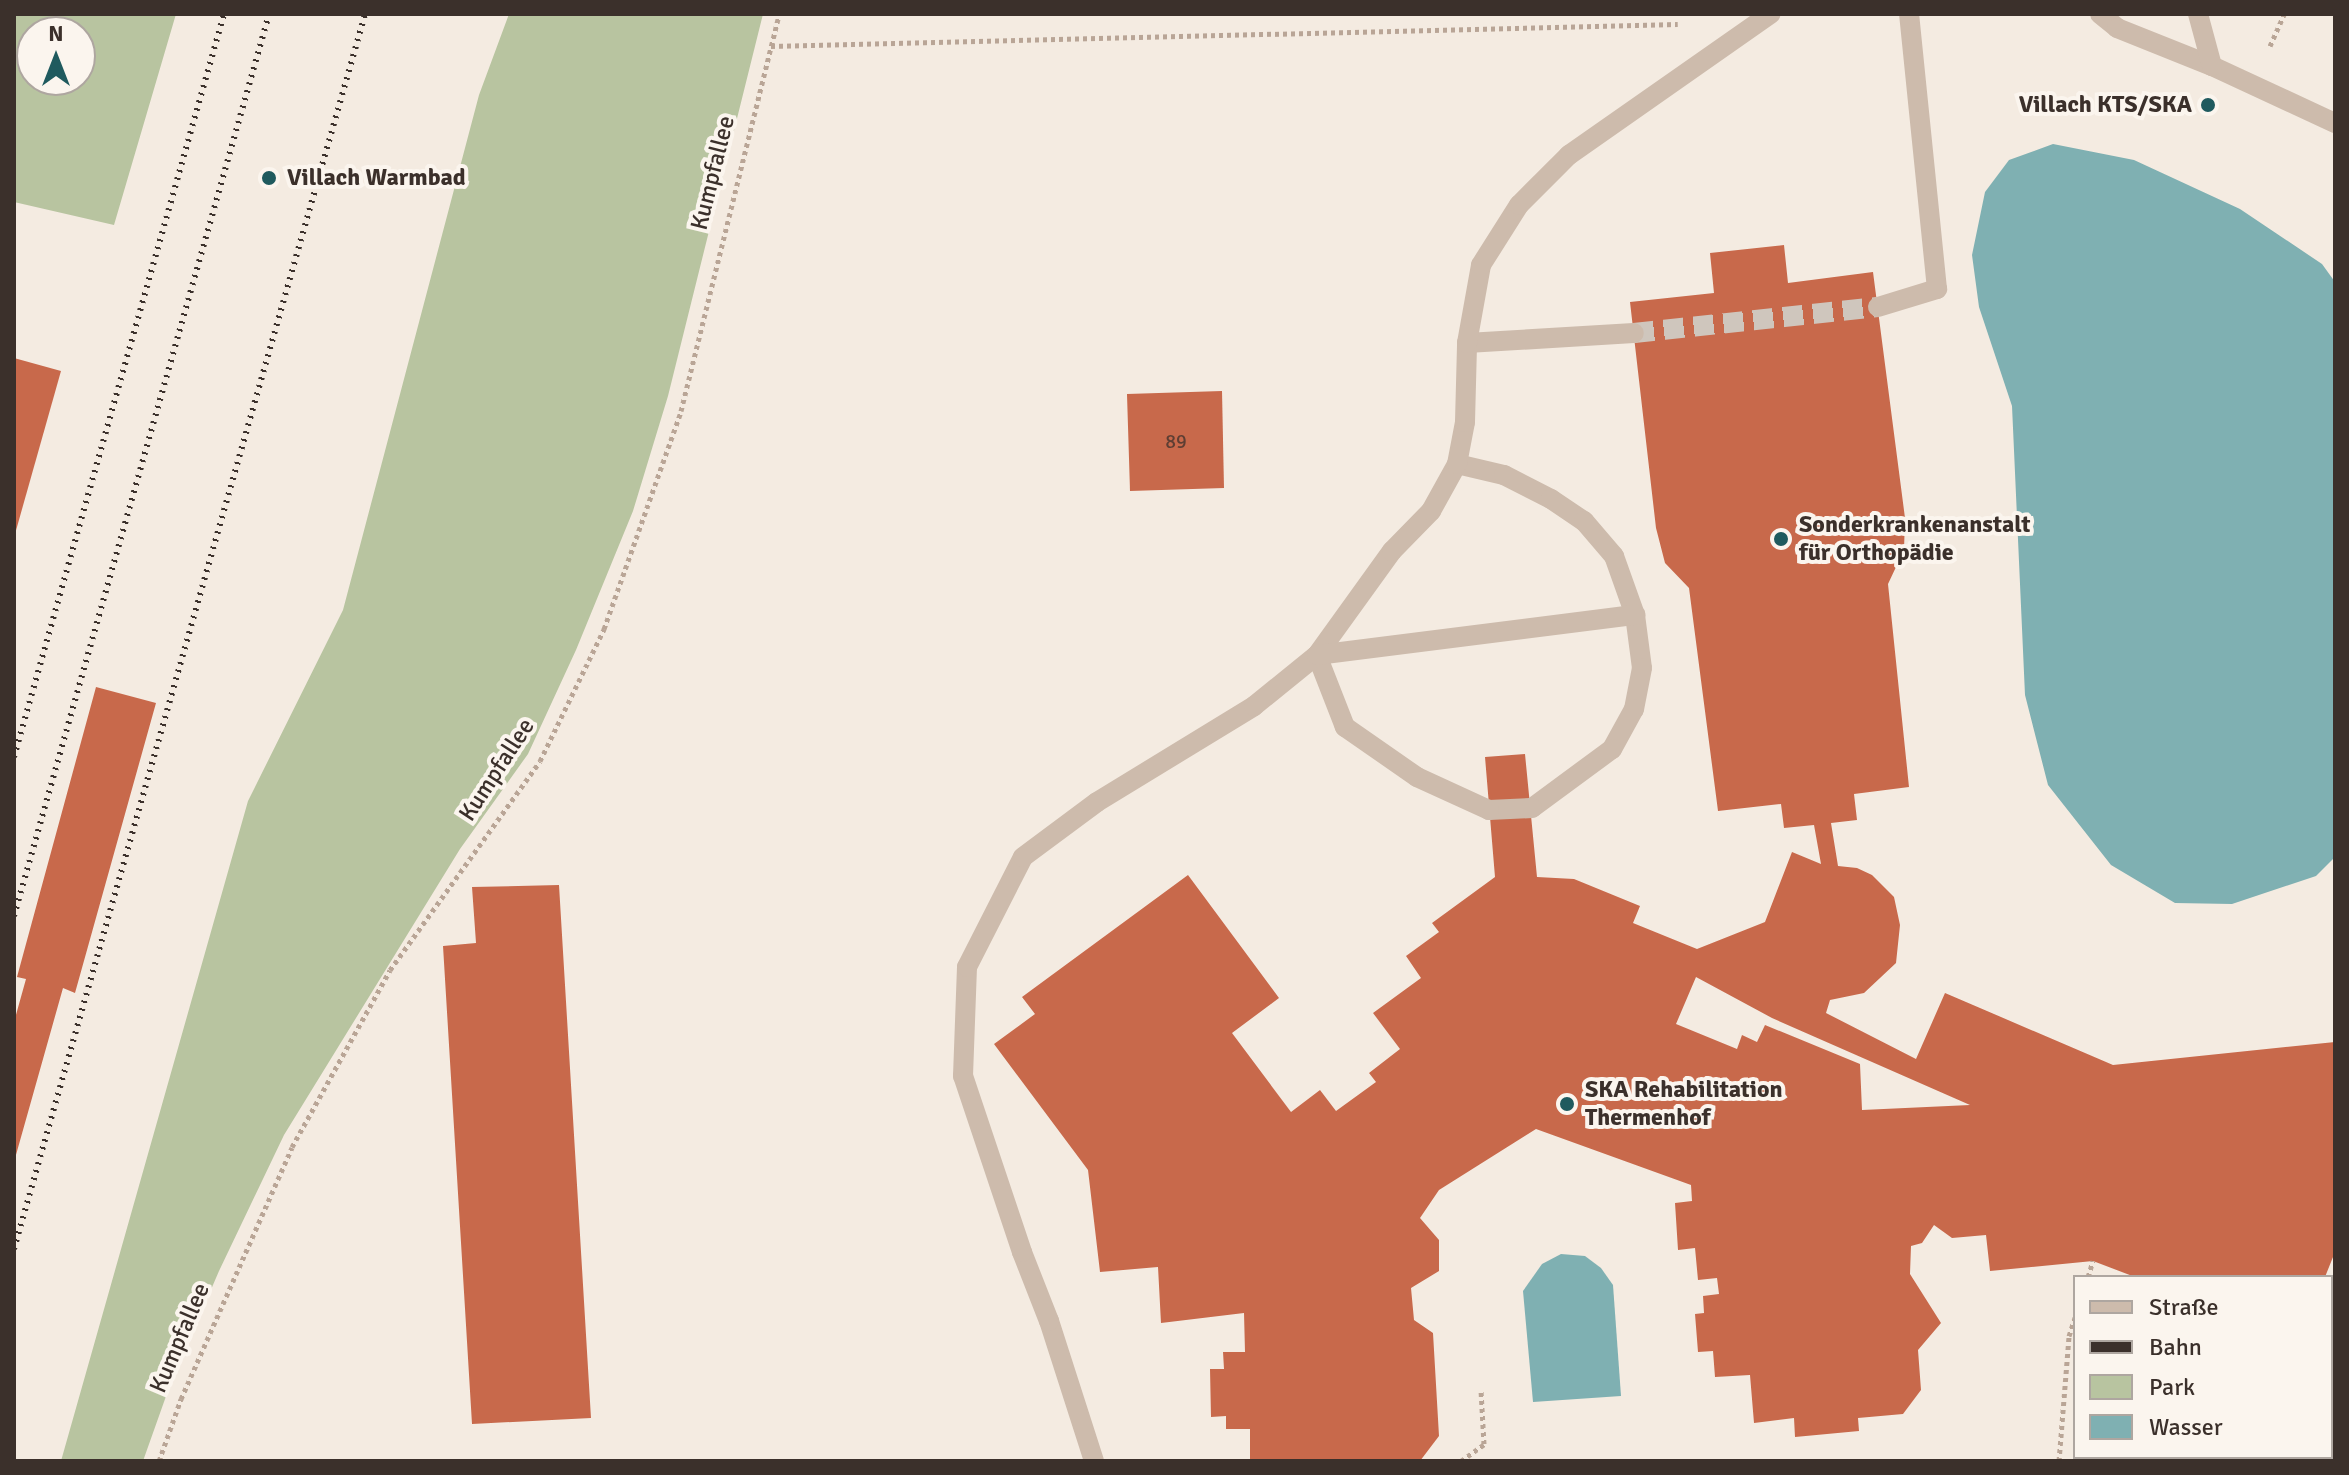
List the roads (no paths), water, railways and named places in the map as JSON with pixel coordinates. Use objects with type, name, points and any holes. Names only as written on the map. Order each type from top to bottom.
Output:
[{"type":"street","points":[[1094,1461],[1049,1321],[1022,1252],[963,1076],[967,967],[1023,857],[1097,802],[1254,706],[1317,655],[1392,551],[1431,511],[1457,464],[1465,422],[1467,343],[1481,265],[1519,205],[1569,155],[1770,14]]},
{"type":"street","points":[[1878,307],[1937,289],[1909,14]]},
{"type":"street","points":[[2100,14],[2117,28],[2212,66],[2335,123]]},
{"type":"street","points":[[2198,14],[2212,66]]},
{"type":"street","points":[[1467,343],[1634,333]]},
{"type":"street","points":[[1317,655],[1345,727],[1417,777],[1489,810],[1532,808],[1612,749],[1634,709],[1642,668],[1635,615],[1614,556],[1584,521],[1551,499],[1504,475],[1457,464]]},
{"type":"street","points":[[1317,655],[1635,615]]},
{"type":"water","points":[[2053,144],[2134,160],[2240,209],[2322,264],[2335,282],[2335,857],[2316,876],[2232,904],[2175,903],[2111,865],[2048,785],[2025,695],[2012,406],[1979,307],[1972,255],[1985,192],[2009,160]]},
{"type":"water","points":[[1561,1254],[1585,1256],[1601,1268],[1613,1285],[1621,1396],[1533,1402],[1523,1291],[1542,1264]]},
{"type":"tunnel","points":[[1634,333],[1878,307]]},
{"type":"railway","points":[[14,757],[224,14]]},
{"type":"railway","points":[[14,916],[269,14]]},
{"type":"railway","points":[[14,1249],[365,14]]},
{"type":"place","name":"Villach KTS/SKA","points":[[2208,105]]},
{"type":"place","name":"Villach Warmbad","points":[[269,178]]},
{"type":"place","name":"Sonderkrankenanstalt für Orthopädie","points":[[1781,539]]},
{"type":"place","name":"SKA Rehabilitation Thermenhof","points":[[1567,1104]]}]
